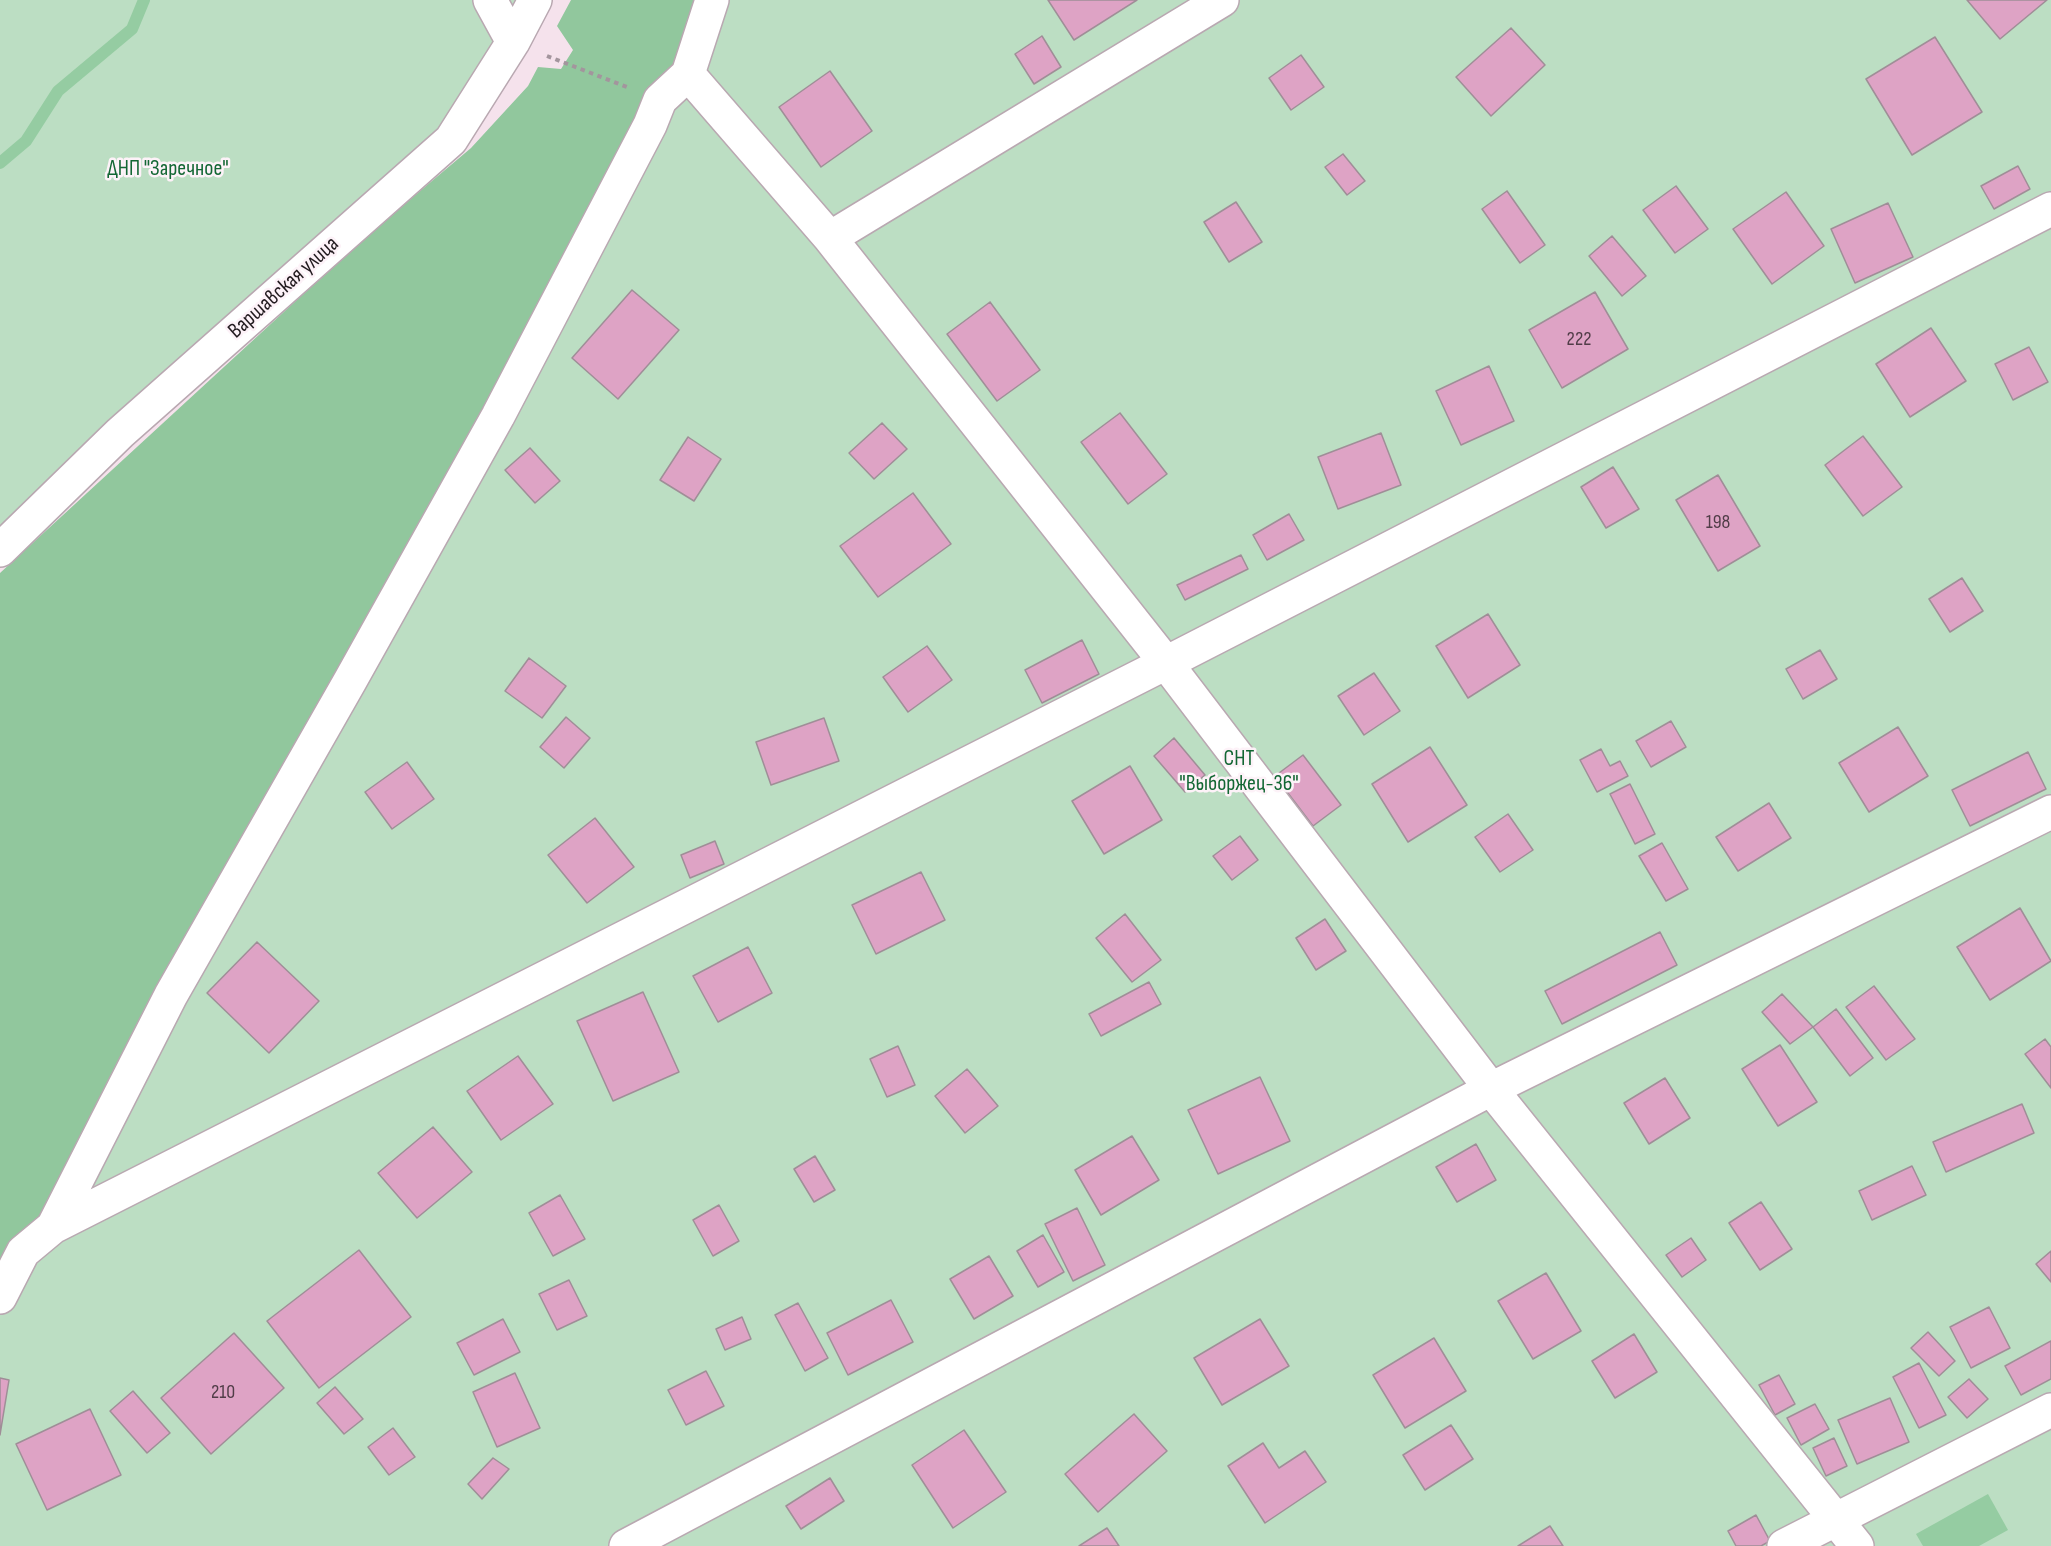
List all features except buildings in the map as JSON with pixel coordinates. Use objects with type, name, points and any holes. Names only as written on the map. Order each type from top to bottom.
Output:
[{"type":"street","points":[[490,0],[513,42]]},
{"type":"street","name":"Варшавская улица","points":[[0,550],[120,434],[451,140],[513,42],[536,0]]},
{"type":"street","points":[[53,1227],[171,995],[345,692],[498,416],[650,125],[660,100],[688,74],[712,0]]},
{"type":"street","points":[[830,238],[1222,0]]},
{"type":"street","points":[[688,74],[830,238],[1166,663],[1491,1089],[1857,1546]]},
{"type":"street","points":[[0,1297],[12,1248],[1166,663],[2051,209]]},
{"type":"street","points":[[626,1546],[1491,1089],[2051,812]]},
{"type":"street","points":[[1784,1546],[2051,1410]]},
{"type":"path","points":[[513,42],[660,100]]},
{"type":"green space","name":"ДНП \"Заречное\"","points":[[0,0],[535,0],[451,140],[0,550]]},
{"type":"green space","name":"СНТ \"Выборжец-36\"","points":[[710,0],[2051,0],[2051,1546],[0,1546],[0,1296]]},
{"type":"shaded area","points":[[571,0],[710,0],[0,1296],[0,573],[362,240],[471,148],[528,86],[538,67],[561,69],[573,50],[557,26]]},
{"type":"shaded area","points":[[1988,1494],[2008,1530],[1979,1546],[1923,1546],[1916,1534]]},
{"type":"waterway","points":[[0,163],[26,141],[58,91],[132,29],[144,0]]}]
